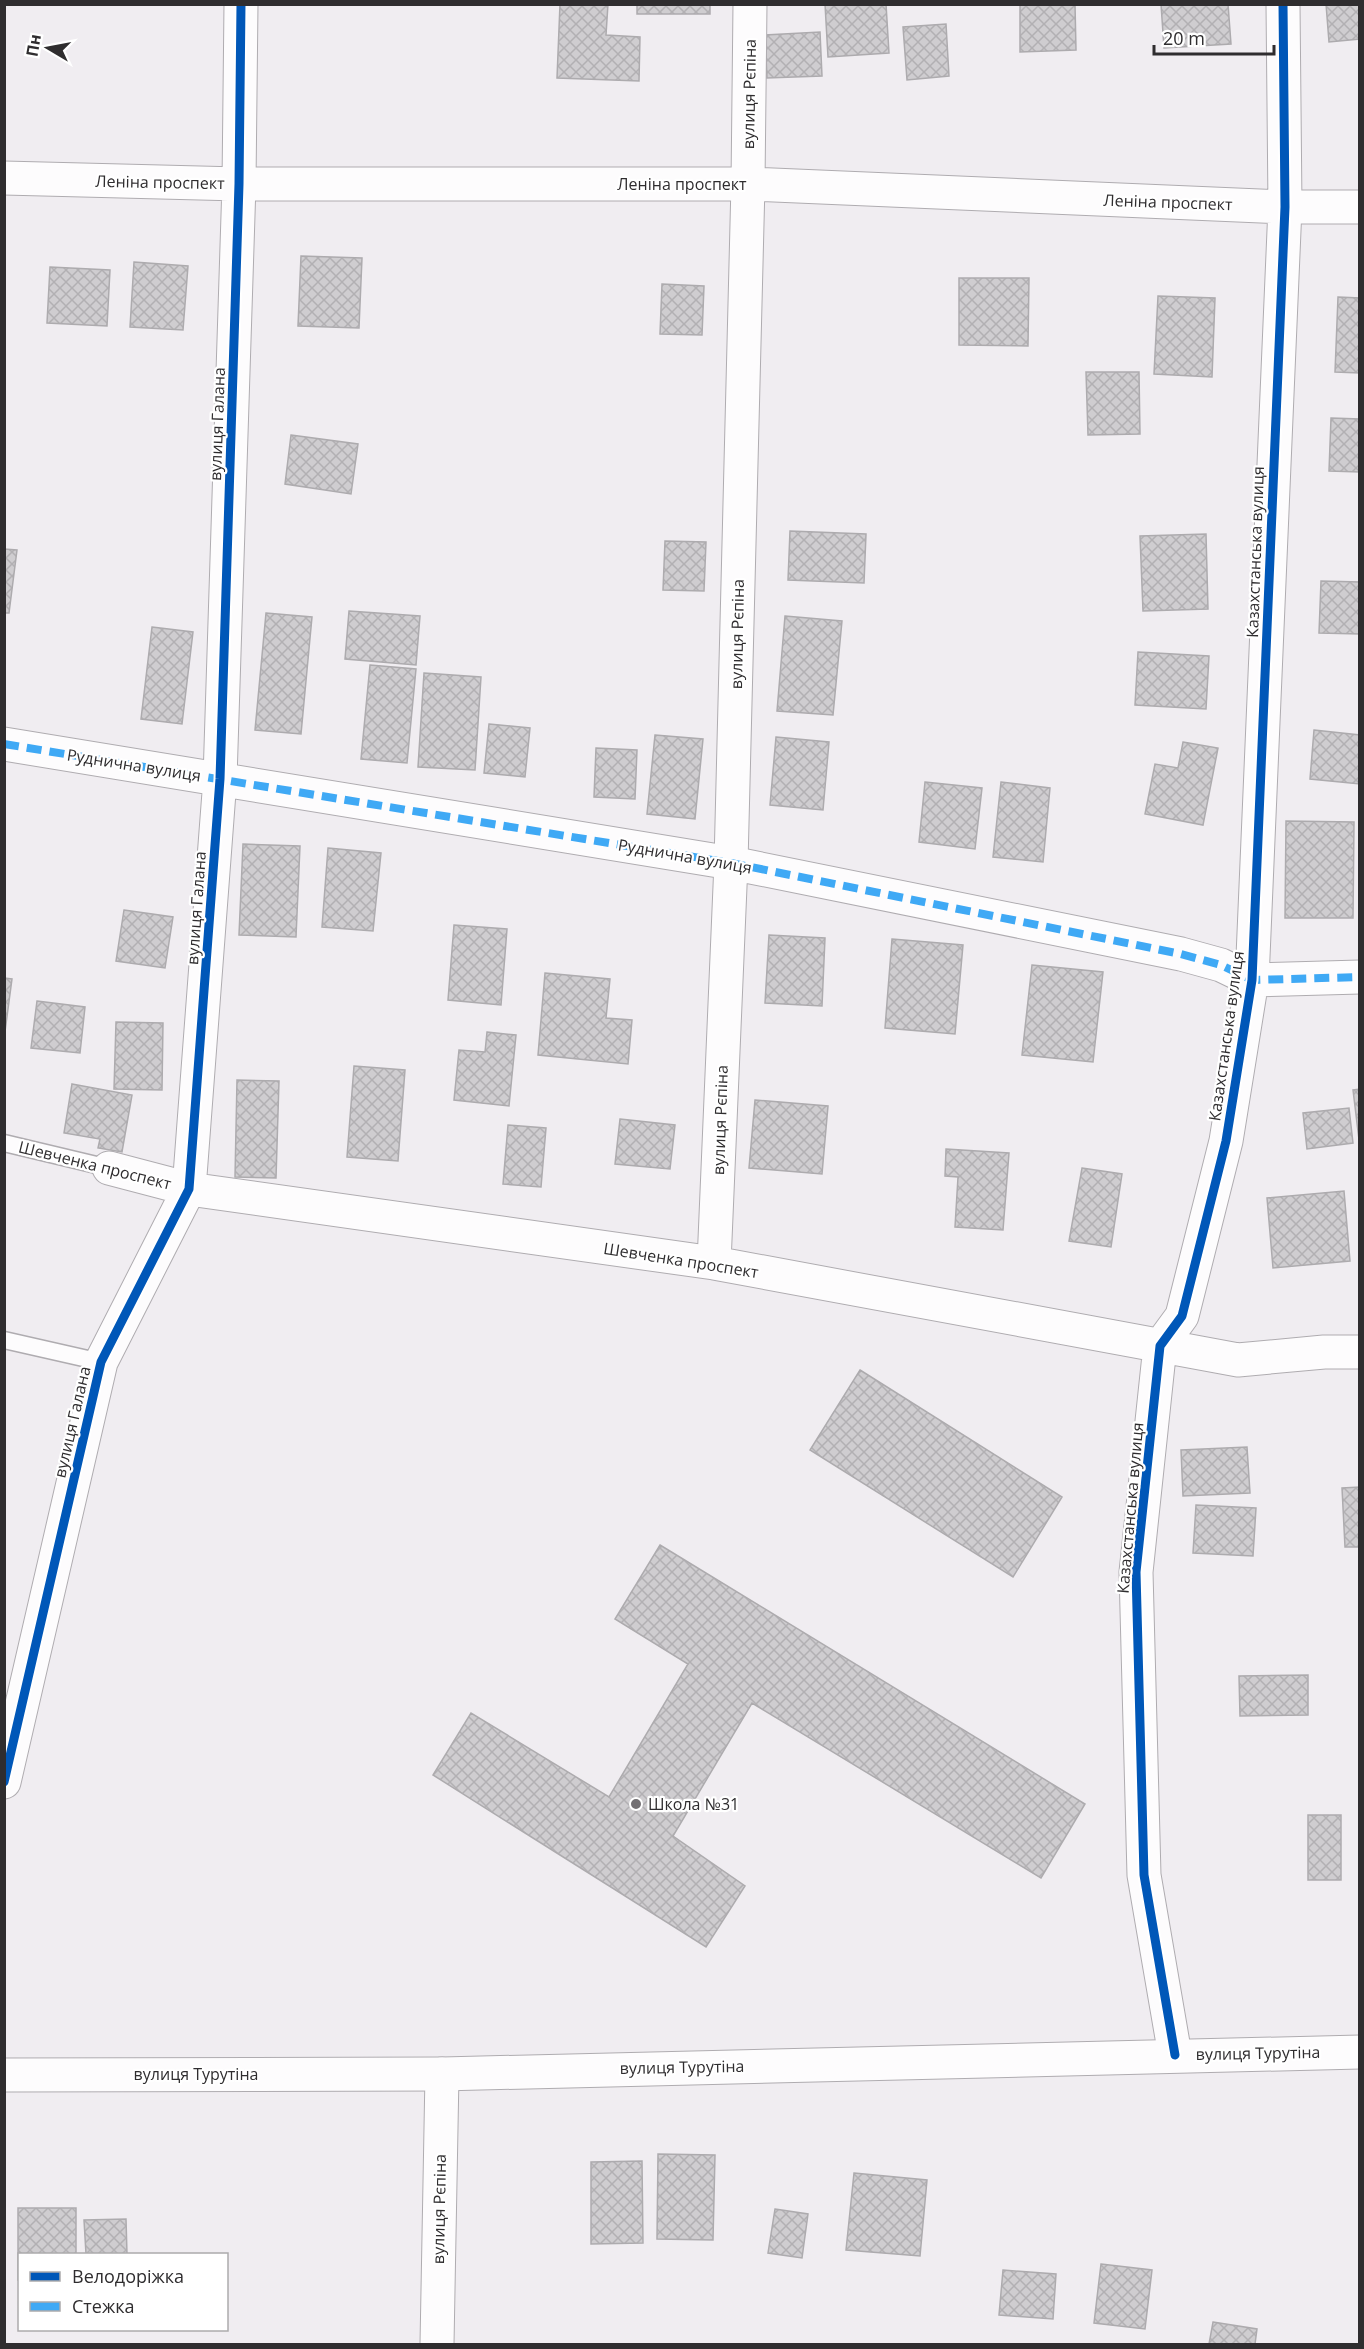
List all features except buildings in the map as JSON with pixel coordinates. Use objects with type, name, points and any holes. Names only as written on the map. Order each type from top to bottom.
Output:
[{"type":"street","name":"вулиця Галана","points":[[4,1782],[101,1362],[189,1189],[220,779],[239,184],[241,4]]},
{"type":"street","name":"вулиця Рєпіна","points":[[714,1263],[731,863],[748,184],[750,4]]},
{"type":"street","name":"Казахстанська вулиця","points":[[1174,2055],[1144,1875],[1136,1572],[1160,1346],[1182,1316],[1224,1152],[1252,980],[1285,207],[1283,4]]},
{"type":"street","name":"Леніна проспект","points":[[4,178],[239,184],[748,184],[1285,207],[1359,207]]},
{"type":"street","name":"Руднична вулиця","points":[[4,744],[731,863],[1181,954],[1221,965],[1252,980],[1359,977]]},
{"type":"street","name":"Шевченка проспект","points":[[110,1168],[189,1189],[714,1263],[1238,1360],[1324,1352],[1359,1352]]},
{"type":"street","name":"вулиця Турутіна","points":[[5,2070],[442,2074],[1359,2052]]},
{"type":"street","name":"вулиця Рєпіна","points":[[437,2344],[442,2074]]},
{"type":"lane","name":"Шевченка проспект","points":[[4,1143],[110,1168]]},
{"type":"lane","points":[[4,1340],[101,1362]]},
{"type":"marked path","points":[[4,744],[731,863],[1181,954],[1221,965],[1252,980],[1360,977]]},
{"type":"cycle path","points":[[4,1782],[101,1362],[189,1189],[220,779],[239,184],[241,4]]},
{"type":"cycle path","points":[[1175,2055],[1144,1875],[1136,1572],[1160,1346],[1182,1316],[1226,1141],[1252,980],[1285,207],[1283,4]]},
{"type":"place","name":"Школа №31","points":[[636,1804]]}]
